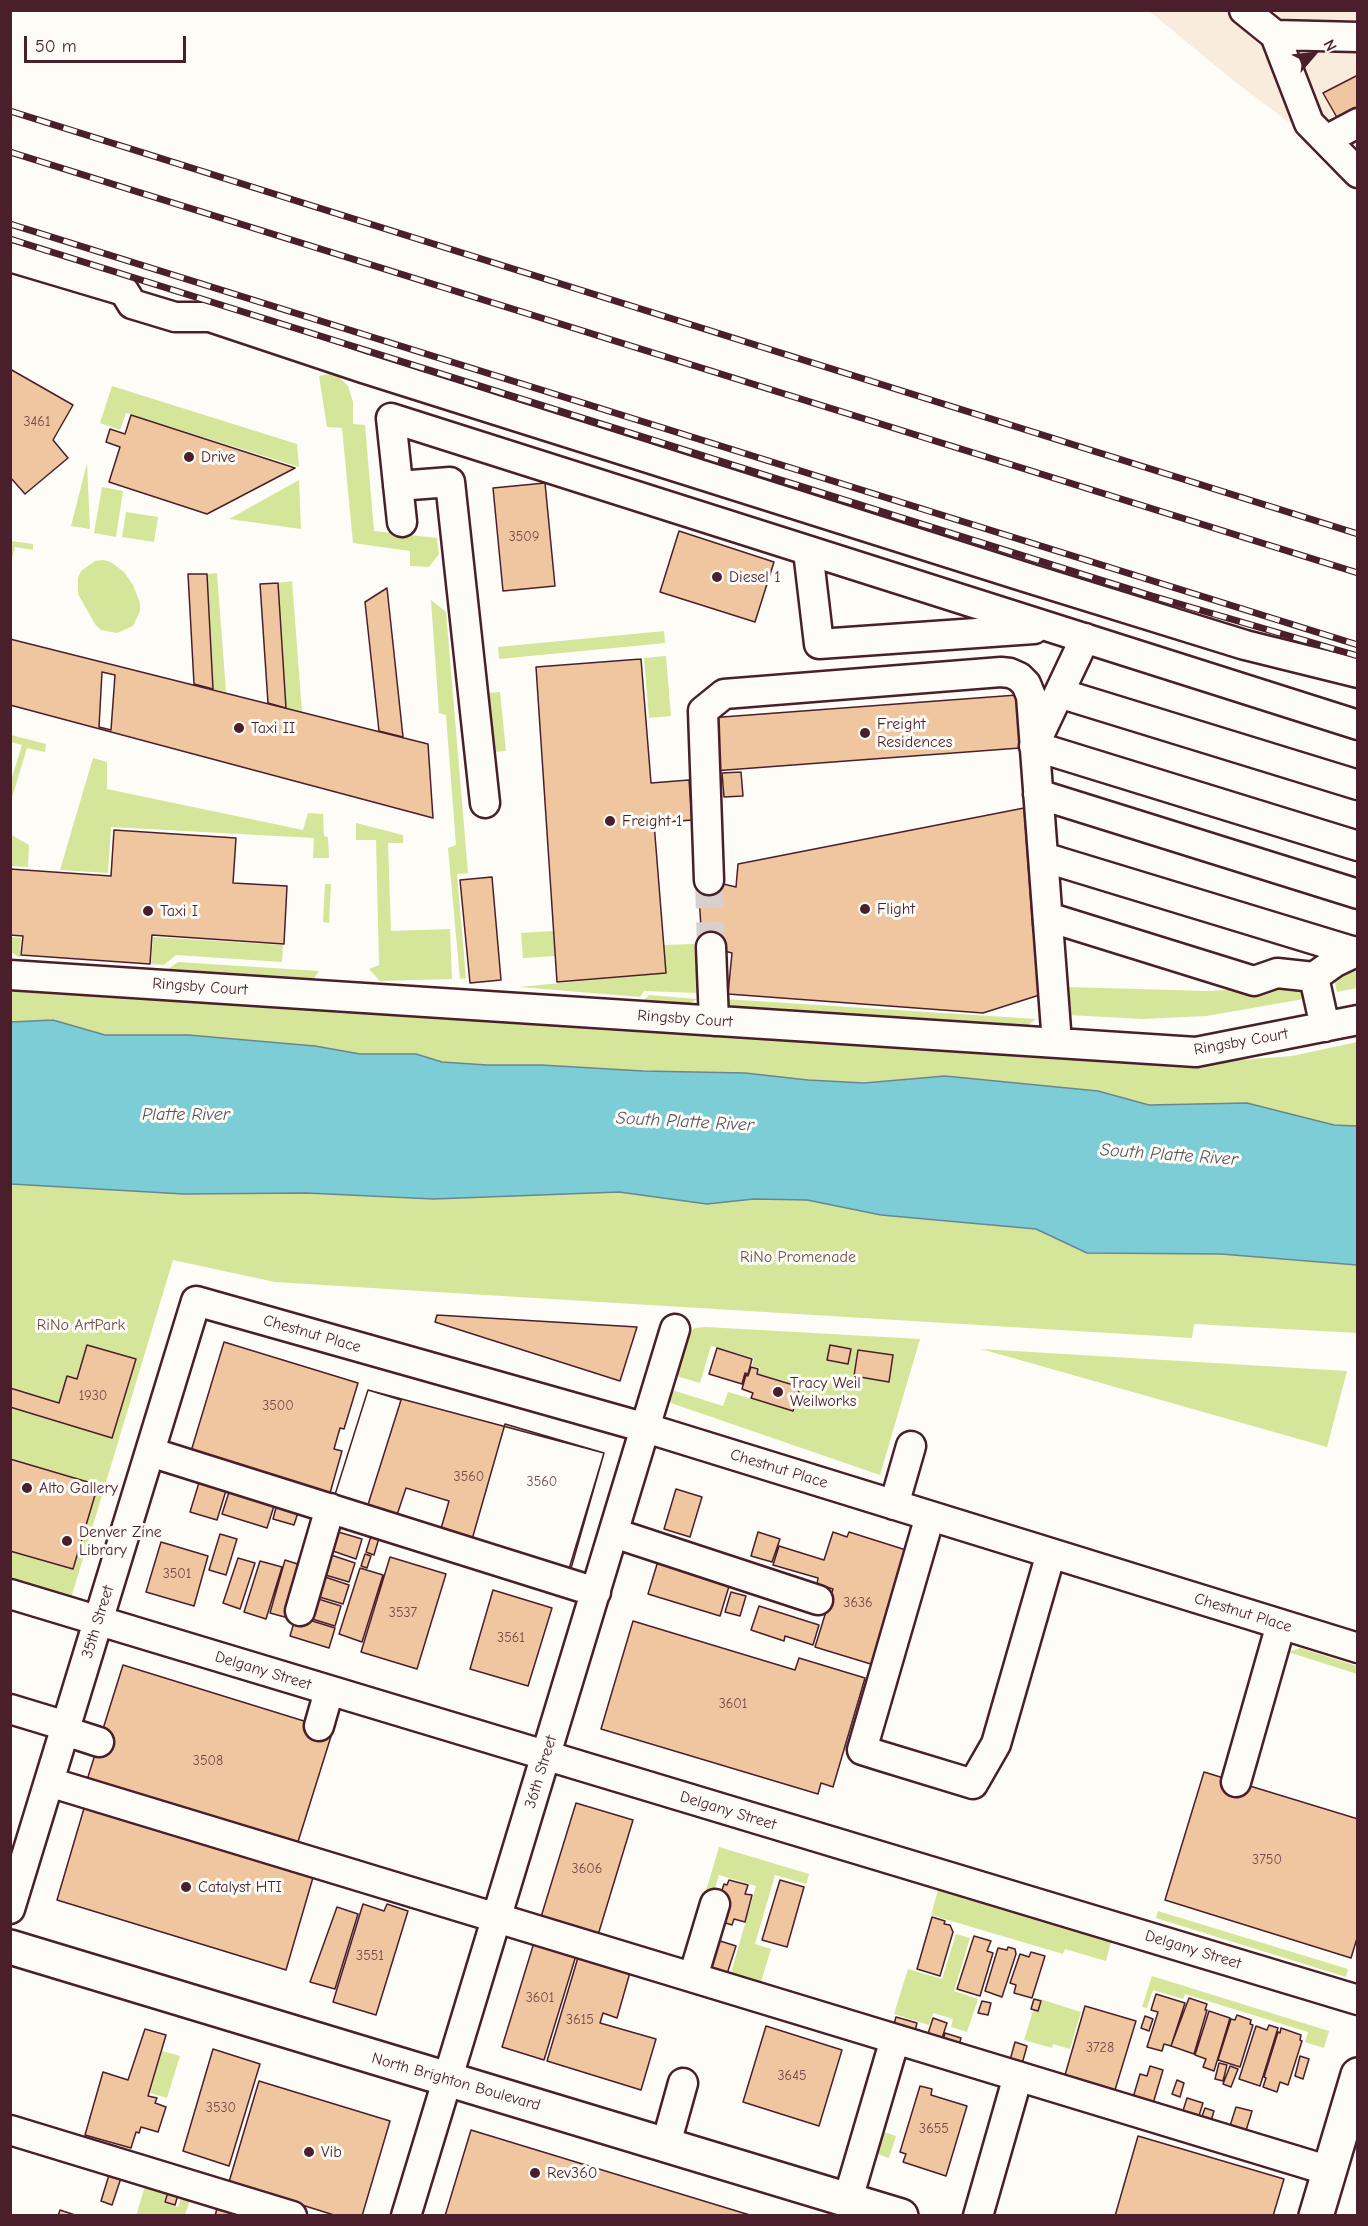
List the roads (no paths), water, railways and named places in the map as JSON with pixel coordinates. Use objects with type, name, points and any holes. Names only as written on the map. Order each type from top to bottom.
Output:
[{"type":"main road","name":"North Brighton Boulevard","points":[[10,1947],[901,2216]]},
{"type":"main road","points":[[1316,2216],[1358,2075]]},
{"type":"street","points":[[1244,10],[1275,35],[1309,123],[1358,173]]},
{"type":"street","points":[[1275,35],[1358,37]]},
{"type":"street","points":[[1326,140],[1358,123]]},
{"type":"street","points":[[10,257],[124,291],[132,304],[154,311],[175,317],[210,317],[363,368],[1025,577],[1245,645],[1358,673]]},
{"type":"street","points":[[10,276],[93,302]]},
{"type":"street","points":[[402,522],[391,418],[1358,725]]},
{"type":"street","points":[[398,486],[450,482],[485,803]]},
{"type":"street","points":[[808,551],[819,644],[1052,628]]},
{"type":"street","points":[[1034,746],[1085,638]]},
{"type":"street","points":[[709,880],[703,711],[724,694],[1001,672],[1019,677],[1029,690],[1058,1043]]},
{"type":"street","points":[[1059,693],[1358,784]]},
{"type":"street","points":[[1034,746],[1358,846]]},
{"type":"street","points":[[1038,794],[1358,894]]},
{"type":"street","points":[[1043,857],[1356,951]]},
{"type":"street","points":[[1048,917],[1254,981],[1277,972],[1314,977],[1356,951]]},
{"type":"street","points":[[711,947],[714,1021]]},
{"type":"street","name":"Ringsby Court","points":[[10,975],[1196,1052],[1358,1020]]},
{"type":"street","points":[[1314,977],[1325,1027]]},
{"type":"street","name":"Chestnut Place","points":[[196,1301],[646,1428],[1358,1648]]},
{"type":"street","name":"35th Street","points":[[10,1908],[196,1301]]},
{"type":"street","name":"36th Street","points":[[406,2216],[675,1329]]},
{"type":"street","points":[[894,1505],[911,1446]]},
{"type":"street","points":[[150,1452],[596,1592]]},
{"type":"street","points":[[300,1611],[330,1508]]},
{"type":"street","points":[[930,1516],[862,1750],[881,1756],[973,1784],[996,1744],[1051,1553]]},
{"type":"street","points":[[614,1533],[818,1600]]},
{"type":"street","name":"Delgany Street","points":[[10,1594],[1358,2000]]},
{"type":"street","points":[[1236,1782],[1281,1624]]},
{"type":"street","points":[[319,1726],[329,1691]]},
{"type":"street","points":[[10,1709],[99,1742]]},
{"type":"street","points":[[50,1782],[497,1918],[698,1986],[895,2039],[1330,2171]]},
{"type":"street","points":[[698,1986],[715,1904]]},
{"type":"street","points":[[848,2199],[895,2039]]},
{"type":"street","points":[[978,2216],[1018,2076]]},
{"type":"street","points":[[666,2144],[683,2083]]},
{"type":"street","points":[[10,2130],[292,2216]]},
{"type":"water","name":"Platte River","points":[[53,1020],[105,1035],[188,1035],[315,1046],[360,1054],[416,1054],[442,1062],[745,1073],[864,1083],[945,1076],[1098,1091],[1149,1105],[1247,1103],[1334,1125],[1357,1126],[1357,1265],[1221,1254],[1087,1253],[1036,1229],[881,1215],[807,1200],[754,1199],[707,1204],[619,1192],[434,1199],[306,1193],[184,1194],[11,1184],[11,1022]]},
{"type":"tunnel","points":[[709,880],[711,947]]},
{"type":"railway","points":[[10,111],[1358,534]]},
{"type":"railway","points":[[10,152],[1358,573]]},
{"type":"railway","points":[[10,224],[1358,645]]},
{"type":"railway","points":[[10,239],[1152,596],[1358,656]]},
{"type":"place","name":"Drive","points":[[189,457]]},
{"type":"place","name":"Diesel 1","points":[[717,577]]},
{"type":"place","name":"Taxi II","points":[[239,728]]},
{"type":"place","name":"Freight Residences","points":[[865,733]]},
{"type":"place","name":"Freight 1","points":[[610,821]]},
{"type":"place","name":"Flight","points":[[865,909]]},
{"type":"place","name":"Taxi I","points":[[148,911]]},
{"type":"place","name":"Tracy Weil Weilworks","points":[[778,1392]]},
{"type":"place","name":"Alto Gallery","points":[[27,1488]]},
{"type":"place","name":"Denver Zine Library","points":[[67,1541]]},
{"type":"place","name":"Catalyst HTI","points":[[186,1887]]},
{"type":"place","name":"Vib","points":[[309,2152]]},
{"type":"place","name":"Rev360","points":[[535,2173]]},
{"type":"water label","name":"South Platte River","points":[[685,1122]]},
{"type":"water label","name":"South Platte River","points":[[1169,1155]]},
{"type":"park label","name":"RiNo Promenade","points":[[798,1257]]},
{"type":"park label","name":"RiNo ArtPark","points":[[81,1325]]}]
